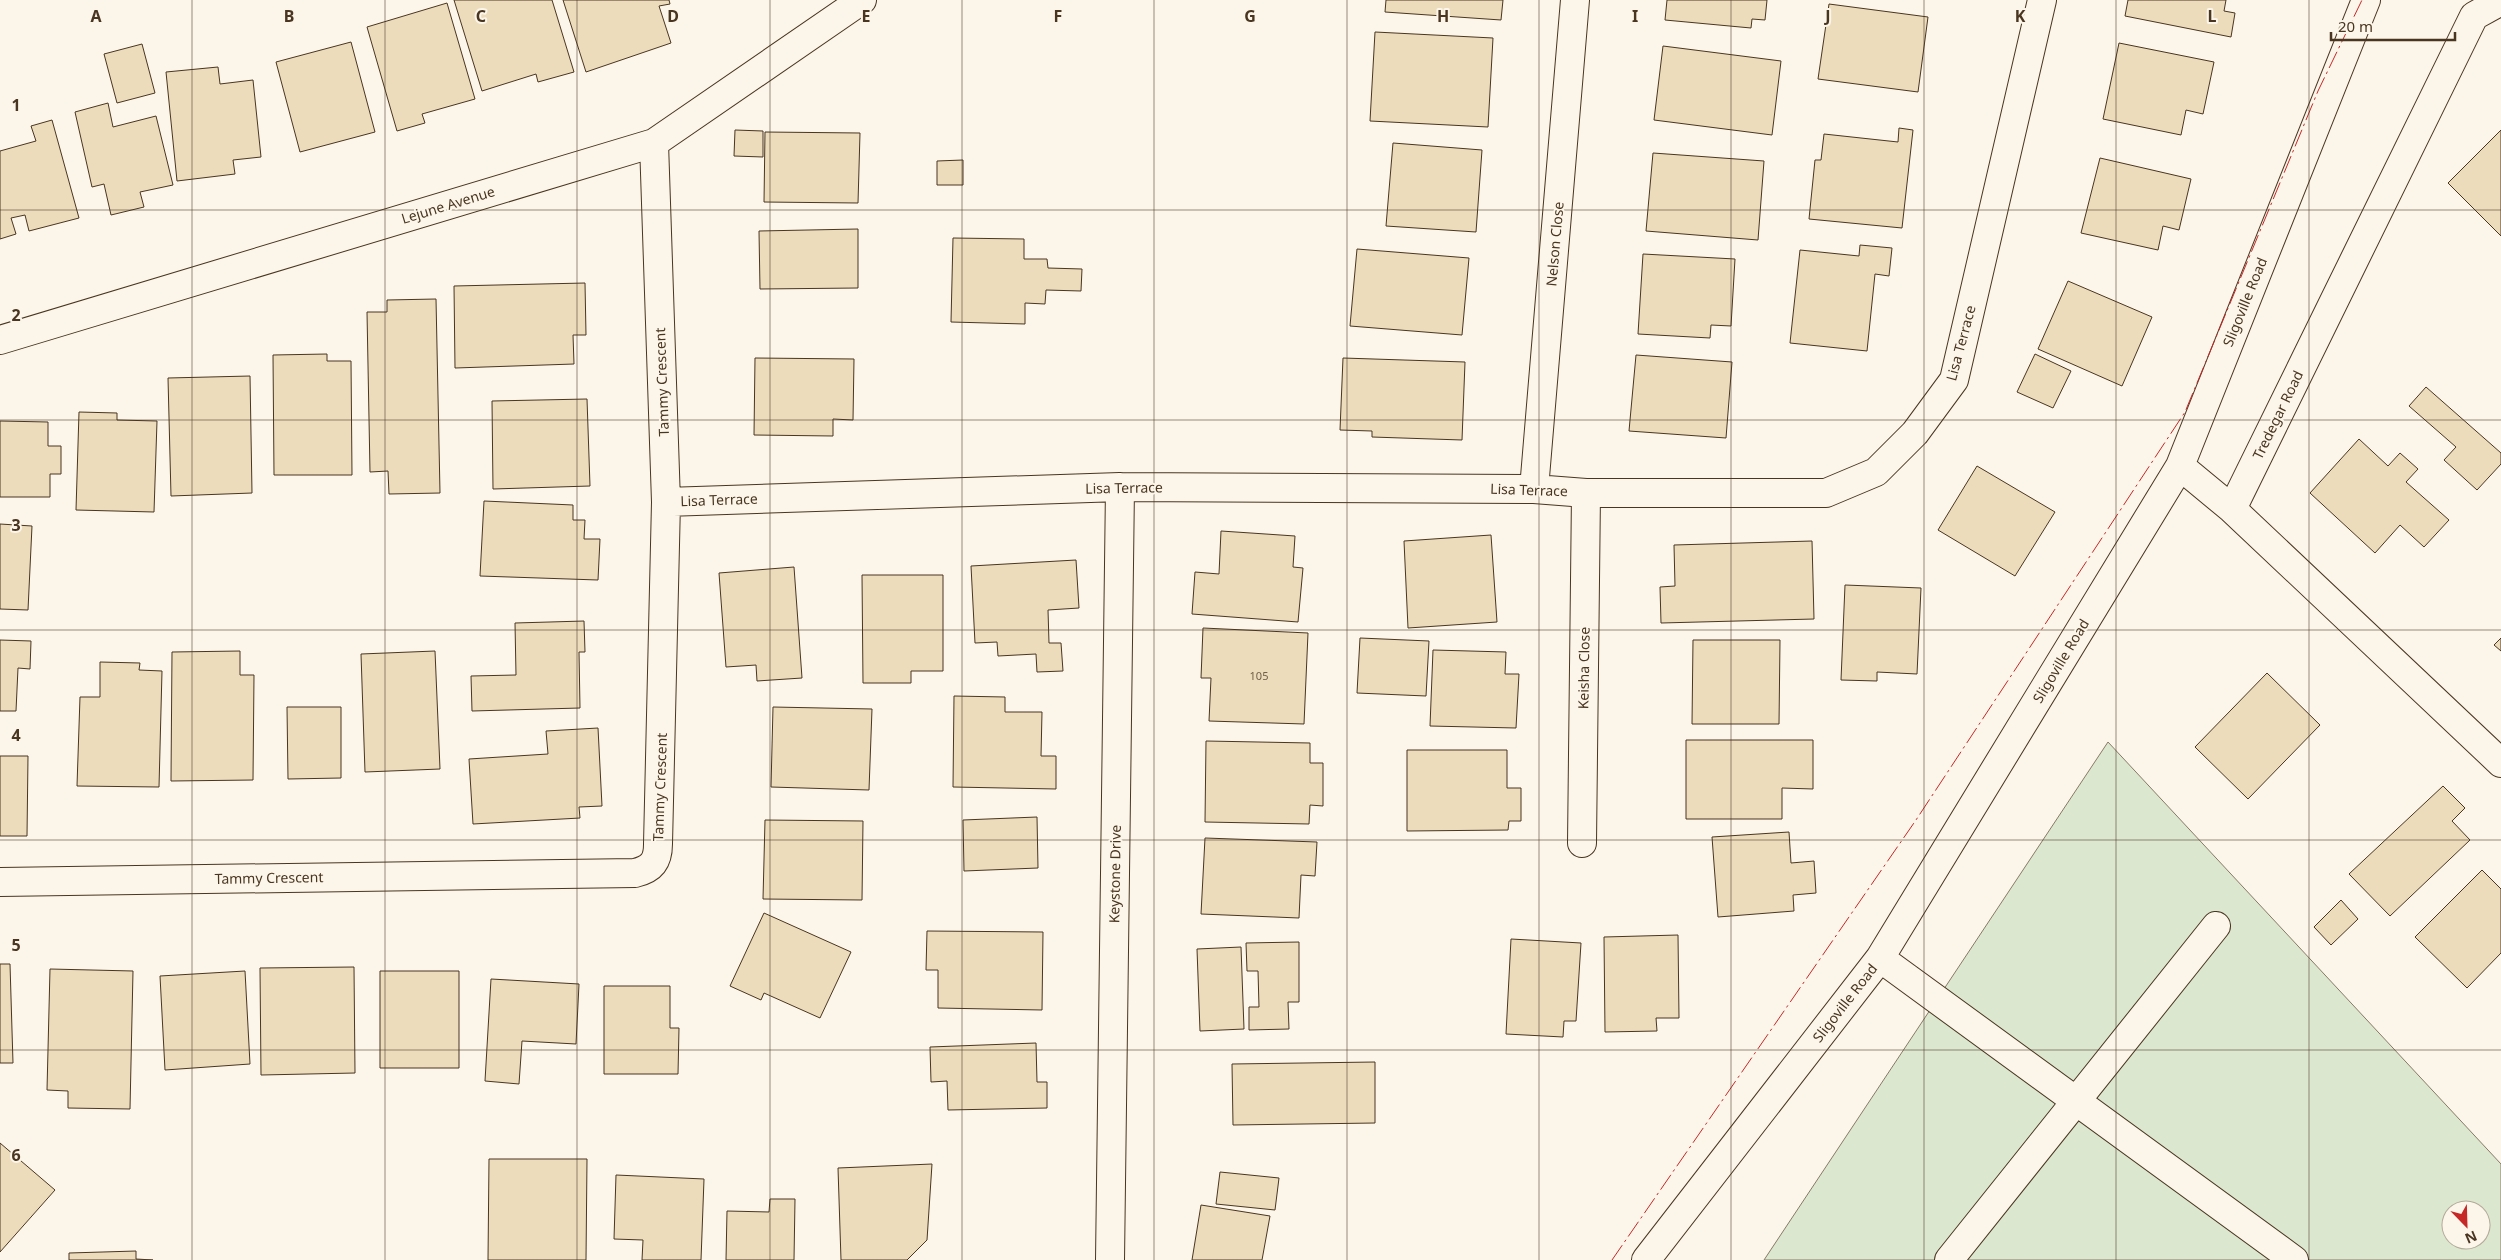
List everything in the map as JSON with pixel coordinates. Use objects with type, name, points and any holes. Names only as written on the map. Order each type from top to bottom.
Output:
[{"type":"street","name":"Lejune Avenue","points":[[0,340],[654,143],[862,0]]},
{"type":"street","name":"Nelson Close","points":[[1534,489],[1575,0]]},
{"type":"street","name":"Lisa Terrace","points":[[666,502],[1120,487],[1534,489],[1586,494],[1826,493],[1876,472],[1915,433],[1954,380],[2042,0]]},
{"type":"street","name":"Sligoville Road","points":[[1646,1260],[1880,958],[2180,466],[2366,0]]},
{"type":"street","name":"Tredegar Road","points":[[2232,509],[2474,16],[2501,1]]},
{"type":"street","name":"Tammy Crescent","points":[[0,882],[635,873],[645,871],[653,864],[658,856],[666,502],[654,143]]},
{"type":"street","points":[[2180,466],[2232,509],[2501,763]]},
{"type":"street","name":"Keystone Drive","points":[[1110,1260],[1120,487]]},
{"type":"street","name":"Keisha Close","points":[[1582,843],[1586,494]]},
{"type":"street","points":[[1950,1260],[2216,926]]},
{"type":"street","points":[[1880,958],[2294,1260]]},
{"type":"green space","points":[[2108,742],[2501,1164],[2501,1260],[1764,1260]]},
{"type":"building","points":[[454,0],[552,0],[574,72],[538,82],[536,74],[482,91]]},
{"type":"building","points":[[563,0],[669,0],[670,4],[659,6],[671,43],[586,72]]},
{"type":"building","points":[[1386,0],[1503,0],[1501,20],[1385,12]]},
{"type":"building","points":[[1667,0],[1767,0],[1765,20],[1752,19],[1751,28],[1665,20]]},
{"type":"building","points":[[2128,0],[2226,0],[2224,11],[2235,13],[2231,37],[2125,16]]},
{"type":"building","points":[[447,3],[475,99],[422,114],[425,123],[397,131],[367,27]]},
{"type":"building","points":[[1829,4],[1928,17],[1918,92],[1818,79]]},
{"type":"building","points":[[1375,32],[1493,38],[1488,127],[1370,121]]},
{"type":"building","points":[[351,42],[375,132],[300,152],[276,62]]},
{"type":"building","points":[[2119,43],[2214,62],[2203,114],[2186,110],[2181,135],[2103,119]]},
{"type":"building","points":[[142,44],[155,93],[117,103],[104,54]]},
{"type":"building","points":[[1663,46],[1781,61],[1772,135],[1654,120]]},
{"type":"building","points":[[218,67],[220,84],[253,80],[261,157],[233,160],[235,174],[177,181],[166,72]]},
{"type":"building","points":[[108,103],[113,127],[156,116],[173,185],[140,192],[144,207],[111,215],[104,184],[92,187],[75,112]]},
{"type":"building","points":[[52,120],[79,218],[29,231],[25,215],[11,218],[16,234],[0,239],[0,151],[36,141],[31,126]]},
{"type":"building","points":[[1899,128],[1913,130],[1902,228],[1809,219],[1815,160],[1821,160],[1824,134],[1898,142]]},
{"type":"building","points":[[735,130],[763,131],[763,157],[734,156]]},
{"type":"building","points":[[2501,130],[2501,236],[2448,183]]},
{"type":"building","points":[[765,132],[860,133],[858,203],[764,202]]},
{"type":"building","points":[[1393,143],[1482,150],[1476,232],[1386,226]]},
{"type":"building","points":[[1653,153],[1764,161],[1758,240],[1646,231]]},
{"type":"building","points":[[2100,158],[2191,179],[2179,230],[2163,226],[2158,250],[2081,233]]},
{"type":"building","points":[[963,160],[963,185],[937,185],[937,161]]},
{"type":"building","points":[[858,229],[858,288],[760,289],[759,231]]},
{"type":"building","points":[[953,238],[1024,239],[1024,259],[1047,259],[1048,268],[1082,269],[1081,291],[1046,290],[1045,304],[1025,303],[1025,324],[951,322]]},
{"type":"building","points":[[1860,245],[1892,248],[1889,276],[1875,274],[1867,351],[1790,343],[1800,250],[1859,256]]},
{"type":"building","points":[[1357,249],[1469,258],[1462,335],[1350,326]]},
{"type":"building","points":[[1643,254],[1735,259],[1731,326],[1711,325],[1710,338],[1638,334]]},
{"type":"building","points":[[2068,281],[2152,317],[2122,386],[2038,349]]},
{"type":"building","points":[[585,283],[586,335],[573,335],[574,364],[455,368],[454,286]]},
{"type":"building","points":[[436,299],[440,493],[389,494],[388,471],[370,472],[367,312],[387,312],[387,300]]},
{"type":"building","points":[[327,354],[327,361],[351,361],[352,475],[274,475],[273,355]]},
{"type":"building","points":[[2035,354],[2071,371],[2053,408],[2017,392]]},
{"type":"building","points":[[1636,355],[1732,362],[1726,438],[1629,431]]},
{"type":"building","points":[[755,358],[854,359],[853,420],[833,419],[833,436],[754,435]]},
{"type":"building","points":[[1343,358],[1465,362],[1462,440],[1372,437],[1372,431],[1340,430]]},
{"type":"building","points":[[250,376],[252,493],[171,496],[168,378]]},
{"type":"building","points":[[2426,387],[2501,453],[2501,464],[2477,490],[2444,460],[2456,447],[2409,406]]},
{"type":"building","points":[[587,399],[590,486],[493,489],[492,401]]},
{"type":"building","points":[[79,412],[117,413],[117,420],[157,421],[154,512],[76,510]]},
{"type":"building","points":[[0,421],[48,422],[48,446],[61,446],[61,474],[50,474],[50,497],[0,497]]},
{"type":"building","points":[[2359,439],[2388,466],[2400,453],[2418,469],[2406,482],[2449,520],[2424,547],[2400,525],[2375,553],[2310,493]]},
{"type":"building","points":[[1977,466],[2055,512],[2015,576],[1938,530]]},
{"type":"building","points":[[484,501],[573,505],[573,520],[585,520],[584,539],[600,539],[598,580],[480,576]]},
{"type":"building","points":[[0,524],[32,526],[28,610],[0,609]]},
{"type":"building","points":[[1221,531],[1295,536],[1293,567],[1303,568],[1298,622],[1192,614],[1195,572],[1219,574]]},
{"type":"building","points":[[1491,535],[1497,622],[1408,628],[1404,541]]},
{"type":"building","points":[[1812,541],[1814,619],[1661,623],[1660,587],[1675,586],[1674,545]]},
{"type":"building","points":[[1076,560],[1079,608],[1048,610],[1049,643],[1061,643],[1063,671],[1037,672],[1036,654],[998,656],[997,642],[975,643],[971,566]]},
{"type":"building","points":[[794,567],[802,678],[757,681],[756,665],[726,667],[719,573]]},
{"type":"building","points":[[862,575],[943,575],[943,671],[911,671],[911,683],[863,683]]},
{"type":"building","points":[[1845,585],[1921,588],[1917,674],[1877,672],[1877,681],[1841,680]]},
{"type":"building","points":[[584,621],[585,652],[579,652],[580,708],[472,711],[471,676],[516,675],[515,623]]},
{"type":"building","points":[[1203,628],[1308,633],[1304,724],[1209,721],[1211,678],[1201,678]]},
{"type":"building","points":[[1360,638],[1429,641],[1426,696],[1357,693]]},
{"type":"building","points":[[2501,638],[2501,651],[2494,645]]},
{"type":"building","points":[[0,640],[31,641],[30,669],[18,668],[16,711],[0,711]]},
{"type":"building","points":[[1693,640],[1780,640],[1779,724],[1692,724]]},
{"type":"building","points":[[1433,650],[1506,652],[1505,674],[1519,674],[1516,728],[1430,726]]},
{"type":"building","points":[[240,651],[240,675],[254,675],[253,780],[171,781],[172,652]]},
{"type":"building","points":[[435,651],[440,769],[365,772],[361,654]]},
{"type":"building","points":[[100,662],[140,663],[139,670],[162,671],[159,787],[77,786],[80,697],[100,697]]},
{"type":"building","points":[[2267,673],[2320,725],[2248,799],[2195,747]]},
{"type":"building","points":[[954,696],[1005,697],[1005,712],[1042,712],[1041,756],[1056,756],[1056,789],[953,787]]},
{"type":"building","points":[[287,707],[341,707],[341,778],[288,779]]},
{"type":"building","points":[[773,707],[872,709],[869,790],[771,787]]},
{"type":"building","points":[[598,728],[602,806],[579,807],[580,818],[473,824],[469,759],[548,754],[546,731]]},
{"type":"building","points":[[1686,740],[1813,740],[1813,789],[1782,788],[1782,819],[1686,819]]},
{"type":"building","points":[[1206,741],[1310,743],[1310,763],[1323,763],[1323,806],[1310,805],[1309,824],[1205,822]]},
{"type":"building","points":[[1407,750],[1507,750],[1507,788],[1521,788],[1521,821],[1509,821],[1508,830],[1407,831]]},
{"type":"building","points":[[0,756],[28,756],[27,836],[0,836]]},
{"type":"building","points":[[2443,786],[2465,808],[2452,821],[2470,840],[2390,916],[2349,874]]},
{"type":"building","points":[[1037,817],[1038,868],[964,871],[963,820]]},
{"type":"building","points":[[765,820],[863,821],[862,900],[763,899]]},
{"type":"building","points":[[1789,832],[1791,863],[1814,861],[1816,893],[1793,895],[1794,911],[1718,917],[1712,837]]},
{"type":"building","points":[[1205,838],[1317,842],[1315,876],[1301,875],[1299,918],[1201,914]]},
{"type":"building","points":[[2482,870],[2501,889],[2501,953],[2467,988],[2415,937]]},
{"type":"building","points":[[2341,900],[2358,919],[2331,945],[2314,927]]},
{"type":"building","points":[[764,913],[851,952],[820,1018],[764,993],[761,1000],[730,986]]},
{"type":"building","points":[[927,931],[1043,932],[1042,1010],[938,1008],[938,970],[926,970]]},
{"type":"building","points":[[1678,935],[1679,1018],[1656,1018],[1657,1031],[1605,1032],[1604,937]]},
{"type":"building","points":[[1511,939],[1581,943],[1576,1021],[1564,1021],[1563,1037],[1506,1034]]},
{"type":"building","points":[[1299,942],[1299,1002],[1288,1002],[1289,1029],[1249,1030],[1249,1007],[1259,1007],[1258,971],[1247,971],[1246,943]]},
{"type":"building","points":[[1241,947],[1244,1029],[1200,1031],[1197,949]]},
{"type":"building","points":[[0,964],[10,964],[13,1063],[0,1063]]},
{"type":"building","points":[[354,967],[355,1073],[261,1075],[260,968]]},
{"type":"building","points":[[50,969],[133,971],[130,1109],[68,1108],[68,1091],[47,1090]]},
{"type":"building","points":[[245,971],[250,1064],[165,1070],[160,976]]},
{"type":"building","points":[[380,971],[459,971],[459,1068],[380,1068]]},
{"type":"building","points":[[491,979],[579,984],[576,1044],[522,1041],[519,1084],[485,1081]]},
{"type":"building","points":[[604,986],[670,986],[670,1028],[679,1028],[678,1074],[604,1074]]},
{"type":"building","points":[[1036,1043],[1037,1082],[1047,1082],[1047,1108],[948,1110],[947,1081],[931,1082],[930,1047]]},
{"type":"building","points":[[1375,1062],[1375,1123],[1233,1125],[1232,1064]]},
{"type":"building","points":[[0,1143],[55,1190],[0,1252]]},
{"type":"building","points":[[489,1159],[587,1159],[586,1260],[488,1260]]},
{"type":"building","points":[[932,1164],[927,1240],[907,1260],[841,1260],[838,1168]]},
{"type":"building","points":[[1220,1172],[1279,1178],[1275,1210],[1216,1204]]},
{"type":"building","points":[[616,1175],[704,1179],[701,1260],[642,1260],[643,1240],[614,1239]]},
{"type":"building","points":[[770,1199],[795,1199],[794,1260],[726,1260],[727,1211],[769,1212]]},
{"type":"building","points":[[1201,1205],[1270,1216],[1262,1260],[1192,1260]]},
{"type":"building","points":[[136,1251],[136,1259],[153,1260],[69,1260],[69,1253]]},
{"type":"power","points":[[1612,1260],[1916,820],[2185,412],[2318,91],[2362,0]]}]
